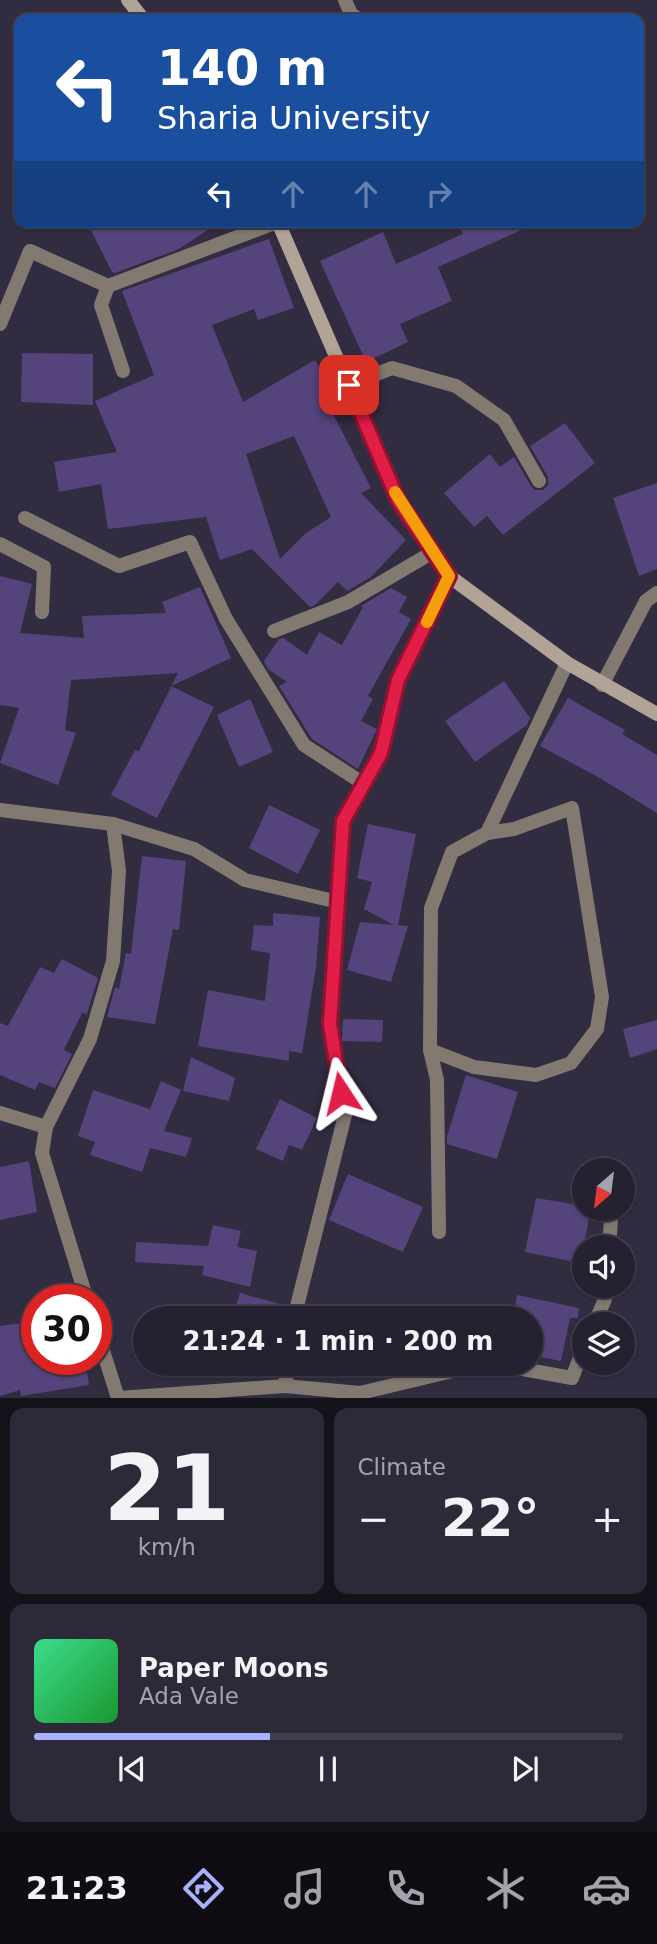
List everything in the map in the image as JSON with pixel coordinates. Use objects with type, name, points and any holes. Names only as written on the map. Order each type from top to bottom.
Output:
[{"type":"main road","points":[[128,0],[139,14]]},
{"type":"main road","points":[[281,228],[398,500],[449,576],[567,663],[657,714]]},
{"type":"street","points":[[0,324],[30,251],[108,286],[262,228]]},
{"type":"street","points":[[108,286],[101,305],[123,371]]},
{"type":"street","points":[[349,385],[392,368],[456,386],[504,420],[539,481]]},
{"type":"street","points":[[25,519],[119,566],[190,542],[226,619],[304,745],[364,784]]},
{"type":"street","points":[[0,544],[44,567],[42,611]]},
{"type":"street","points":[[274,631],[348,603],[433,552]]},
{"type":"street","points":[[297,1306],[345,1115],[330,1024],[343,821],[381,753],[398,680],[449,576]]},
{"type":"street","points":[[603,685],[646,601],[657,593]]},
{"type":"street","points":[[487,832],[567,663]]},
{"type":"street","points":[[430,1050],[474,1067],[536,1075],[571,1063],[597,1029],[602,997],[572,808],[514,829],[487,832],[452,852],[431,908],[430,1050],[437,1080],[439,1232]]},
{"type":"street","points":[[0,810],[113,824],[194,849],[245,880],[338,902]]},
{"type":"street","points":[[83,1284],[42,1153],[46,1127],[90,1039],[113,961],[119,871],[113,824]]},
{"type":"street","points":[[0,1113],[46,1127]]},
{"type":"street","points":[[543,1373],[572,1378],[573,1375]]},
{"type":"street","points":[[111,1375],[119,1398],[285,1386],[327,1394],[360,1393],[433,1376]]},
{"type":"street","points":[[285,1386],[286,1376]]},
{"type":"building","points":[[90,228],[211,228],[179,249],[112,272]]},
{"type":"building","points":[[460,228],[526,228],[438,267],[452,301],[400,324],[408,342],[366,362],[320,261],[383,232],[396,264],[463,234]]},
{"type":"building","points":[[269,239],[294,308],[258,320],[254,309],[212,325],[243,402],[315,360],[341,404],[331,410],[371,488],[361,493],[406,540],[371,577],[347,591],[338,582],[310,607],[252,549],[220,560],[206,517],[108,529],[101,484],[59,492],[54,462],[117,452],[95,401],[154,375],[122,291]],"holes":[[[294,436],[331,517],[306,533],[280,559],[246,454]]]},
{"type":"building","points":[[22,353],[93,354],[93,405],[21,402]]},
{"type":"building","points":[[565,423],[595,463],[503,535],[487,516],[474,527],[444,493],[490,454],[500,467],[514,457],[531,486],[535,490],[543,490],[548,485],[548,477],[530,446]]},
{"type":"building","points":[[657,483],[657,569],[639,576],[613,498]]},
{"type":"building","points":[[0,576],[32,584],[20,633],[84,638],[82,616],[166,613],[162,602],[200,587],[231,658],[172,686],[178,673],[71,680],[65,730],[76,733],[58,785],[0,763],[19,708],[0,705]]},
{"type":"building","points":[[391,588],[407,597],[399,612],[411,619],[368,696],[373,699],[361,721],[377,729],[358,769],[312,739],[279,686],[287,682],[268,669],[264,661],[279,639],[283,638],[307,655],[319,632],[342,645],[363,607],[361,606]]},
{"type":"building","points":[[504,681],[530,718],[527,725],[475,762],[445,721]]},
{"type":"building","points":[[171,686],[214,707],[157,818],[111,795],[135,750],[139,751]]},
{"type":"building","points":[[568,698],[625,730],[622,734],[657,755],[657,813],[540,746]]},
{"type":"building","points":[[250,699],[273,752],[239,767],[217,715]]},
{"type":"building","points":[[269,805],[320,830],[298,874],[249,848]]},
{"type":"building","points":[[368,824],[416,834],[398,925],[408,926],[391,982],[347,970],[360,922],[394,925],[364,909],[372,882],[357,878]]},
{"type":"building","points":[[142,856],[186,861],[179,930],[173,929],[155,1024],[107,1017],[115,987],[119,989],[126,953],[131,954]]},
{"type":"building","points":[[273,913],[320,917],[316,967],[302,1053],[289,1051],[289,1061],[198,1046],[208,990],[265,1001],[270,953],[251,950],[254,925],[273,926]]},
{"type":"building","points":[[62,959],[98,978],[87,1014],[82,1013],[64,1050],[72,1054],[55,1088],[39,1082],[35,1090],[0,1075],[0,1023],[8,1026],[40,967],[54,973]]},
{"type":"building","points":[[343,1019],[383,1020],[382,1042],[342,1041]]},
{"type":"building","points":[[657,1020],[657,1049],[630,1058],[623,1029]]},
{"type":"building","points":[[191,1057],[235,1078],[229,1101],[183,1091]]},
{"type":"building","points":[[466,1075],[518,1092],[497,1159],[447,1144],[447,1136]]},
{"type":"building","points":[[161,1081],[181,1090],[164,1131],[192,1138],[186,1157],[150,1148],[142,1172],[90,1155],[95,1142],[78,1136],[93,1090],[150,1109]]},
{"type":"building","points":[[280,1099],[317,1118],[302,1150],[289,1145],[283,1161],[256,1149]]},
{"type":"building","points":[[29,1161],[37,1212],[0,1220],[0,1167]]},
{"type":"building","points":[[348,1174],[423,1207],[403,1252],[329,1220]]},
{"type":"building","points":[[536,1198],[572,1204],[572,1222],[588,1222],[586,1235],[572,1235],[572,1261],[525,1252]]},
{"type":"building","points":[[213,1225],[241,1231],[237,1247],[257,1251],[250,1287],[202,1275],[204,1266],[135,1262],[136,1242],[208,1246]]},
{"type":"building","points":[[240,1293],[287,1306],[236,1306]]},
{"type":"building","points":[[517,1295],[579,1308],[579,1312],[572,1312],[561,1361],[543,1358],[543,1306],[516,1306]]},
{"type":"building","points":[[21,1323],[21,1375],[87,1375],[89,1385],[21,1396],[20,1390],[0,1396],[0,1326]]},
{"type":"slow traffic","points":[[395,492],[449,576],[427,622]]},
{"type":"route","points":[[341,1093],[330,1024],[343,821],[381,753],[398,680],[449,576],[398,500],[349,385]]}]
